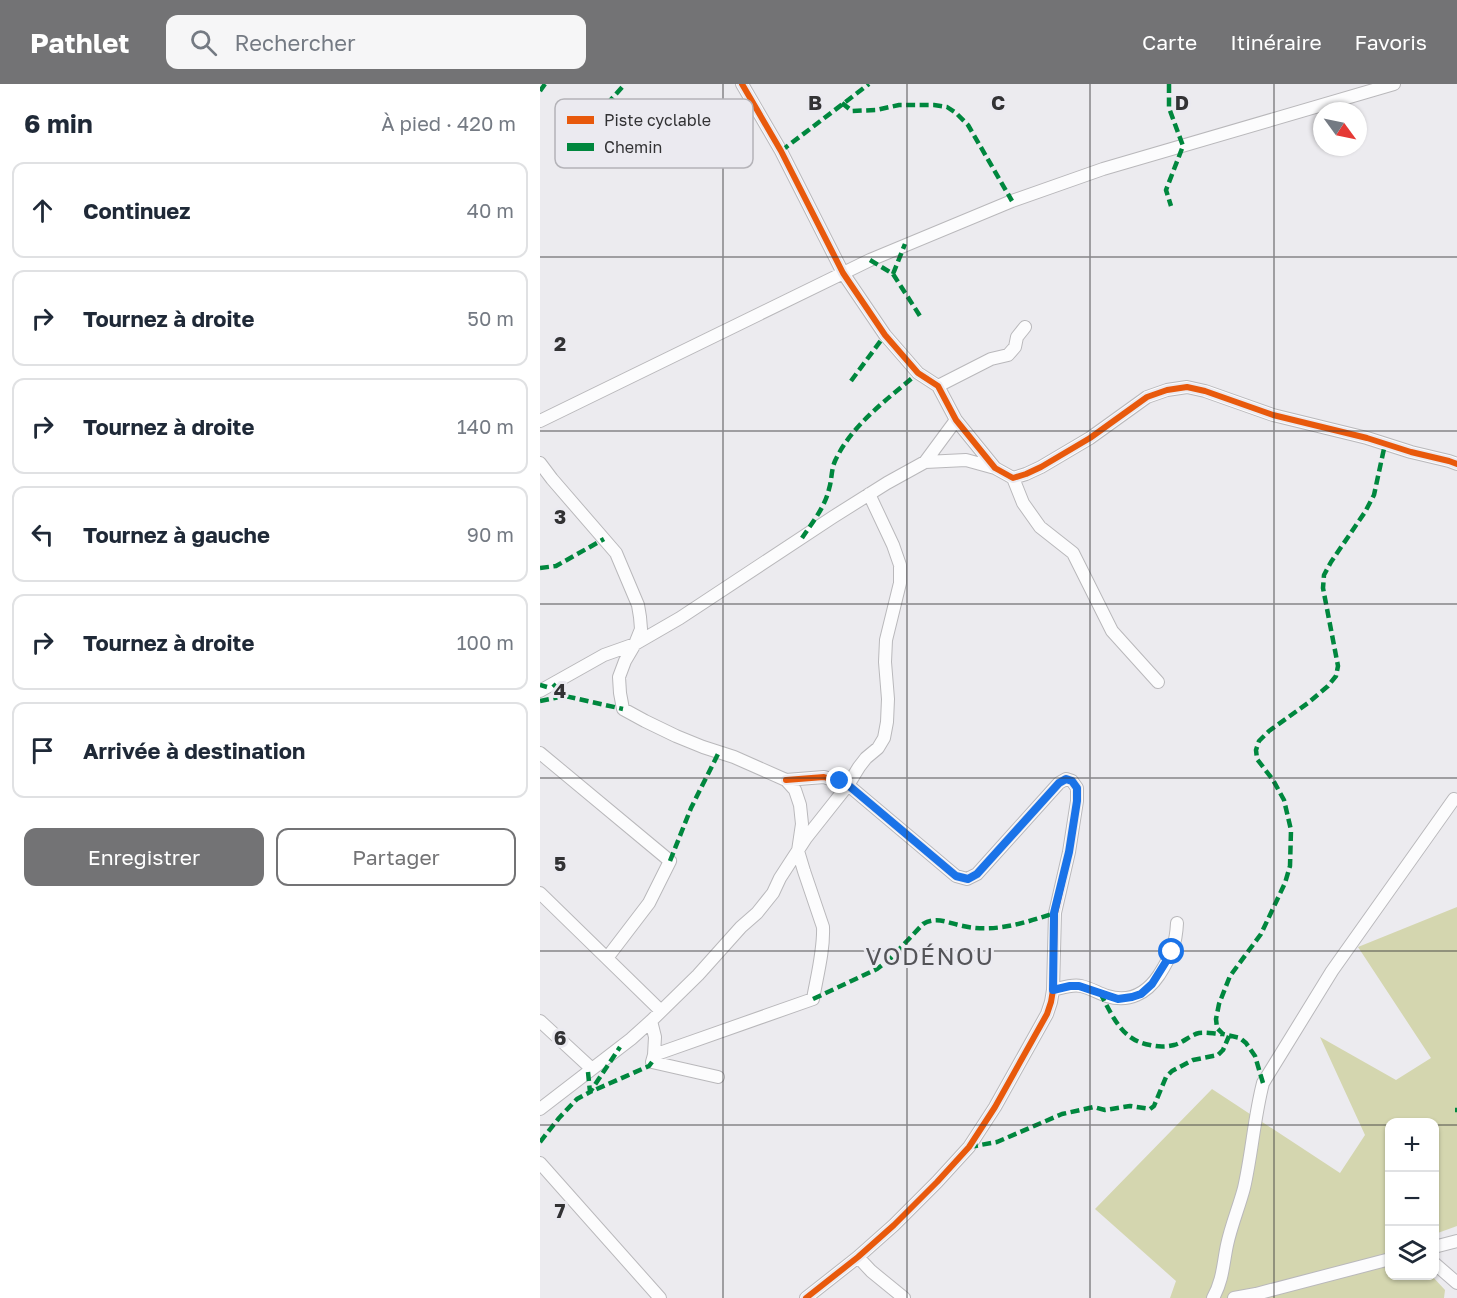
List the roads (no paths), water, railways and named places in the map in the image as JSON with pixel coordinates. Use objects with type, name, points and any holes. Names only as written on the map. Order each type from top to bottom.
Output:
[{"type":"street","points":[[742,84],[751,99]]},
{"type":"street","points":[[540,421],[905,244],[1012,201],[1103,169],[1394,84]]},
{"type":"street","points":[[753,103],[781,151],[843,273],[885,335],[918,374],[938,386],[956,420],[995,468]]},
{"type":"street","points":[[938,386],[991,359],[1008,355],[1025,327]]},
{"type":"street","points":[[1013,478],[1041,467],[1090,438],[1147,397],[1167,390],[1187,387],[1273,415],[1457,464]]},
{"type":"street","points":[[926,462],[956,420]]},
{"type":"street","points":[[540,691],[604,655],[635,644],[680,618],[887,483],[926,462],[966,460],[995,468],[1013,478],[1023,503],[1040,527],[1073,553],[1112,631],[1158,682]]},
{"type":"street","points":[[540,463],[616,553],[638,605],[641,629],[619,678],[623,709],[676,736],[734,757],[786,780],[795,790],[800,805],[802,824],[798,851],[824,934],[813,999],[654,1055]]},
{"type":"street","points":[[540,1109],[651,1021],[757,913],[806,838],[866,758],[878,748],[884,738],[888,699],[886,640],[900,583],[900,565],[869,494]]},
{"type":"street","points":[[540,753],[670,861],[649,903],[607,958]]},
{"type":"street","points":[[786,780],[824,777],[848,785],[956,876],[968,879],[977,874],[1059,783],[1066,779],[1072,781],[1077,788],[1069,852],[1054,913],[1053,990],[1047,1014],[995,1107],[969,1147],[916,1204],[858,1257],[806,1298]]},
{"type":"street","points":[[1213,1298],[1222,1277],[1231,1228],[1244,1186],[1257,1104],[1263,1083],[1332,971],[1454,799]]},
{"type":"street","points":[[540,893],[661,1011]]},
{"type":"street","points":[[1053,990],[1079,986],[1118,999],[1141,994],[1152,984],[1172,952],[1176,940],[1177,923]]},
{"type":"street","points":[[651,1021],[655,1037],[652,1062],[718,1077]]},
{"type":"street","points":[[540,1022],[592,1069]]},
{"type":"street","points":[[540,1163],[660,1298]]},
{"type":"street","points":[[1439,1246],[1457,1241]]},
{"type":"street","points":[[858,1257],[871,1271],[904,1298]]},
{"type":"street","points":[[1234,1298],[1385,1260]]},
{"type":"street","points":[[1439,1267],[1457,1283]]},
{"type":"district","name":"VODÉNOU","points":[[930,957]]}]
